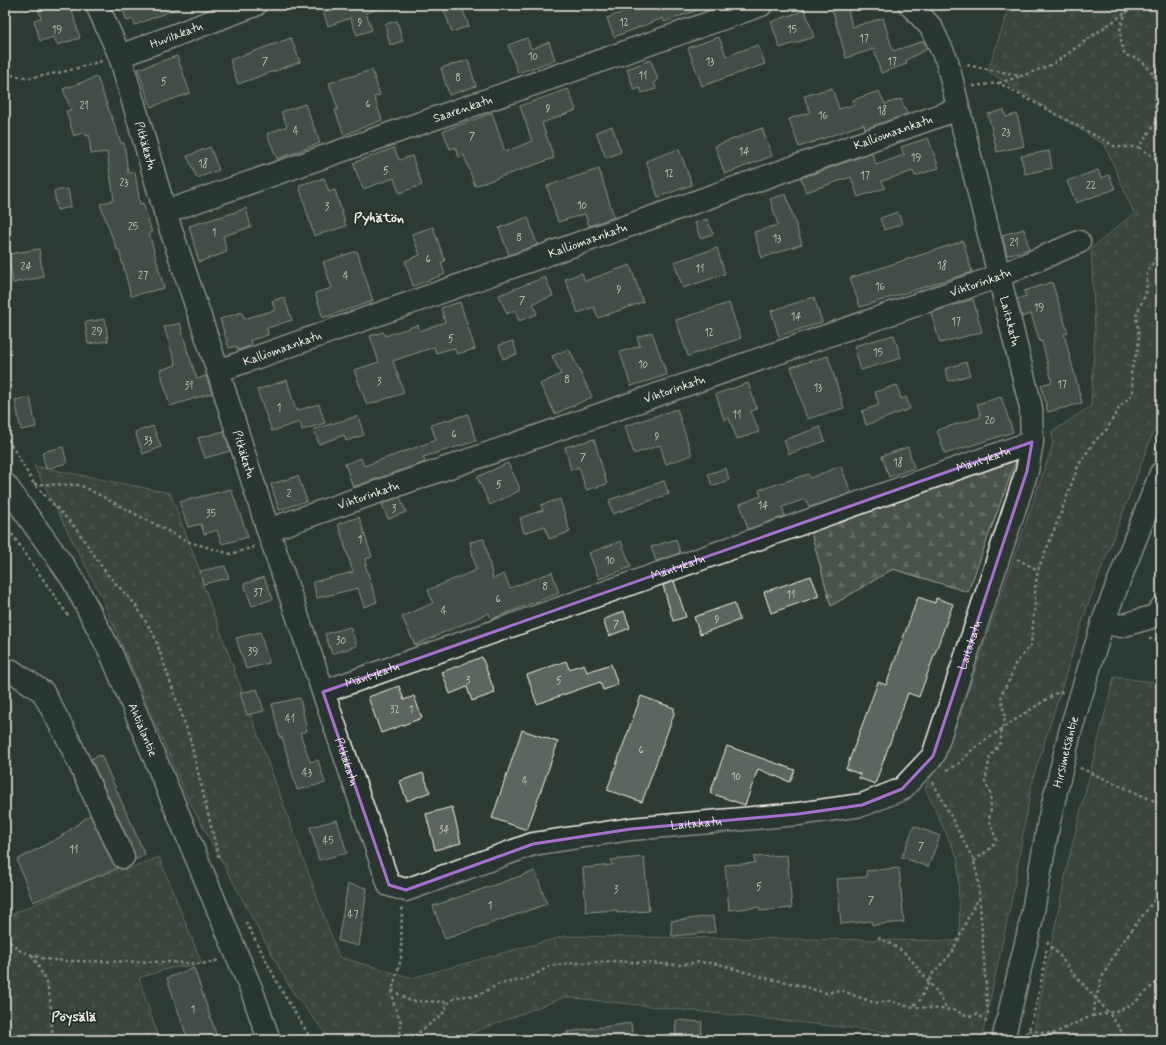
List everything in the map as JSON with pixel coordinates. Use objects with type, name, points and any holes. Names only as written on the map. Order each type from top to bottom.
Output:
[{"type":"street","name":"Pitkäkatu","points":[[97,5],[120,56],[164,212],[218,371],[270,536],[389,885],[406,890]]},
{"type":"street","name":"Huvilakatu","points":[[120,56],[255,5]]},
{"type":"street","name":"Saarenkatu","points":[[164,212],[761,5]]},
{"type":"street","name":"Laitakatu","points":[[406,890],[533,844],[631,829],[798,814],[862,804],[902,789],[937,765],[933,756],[1026,472],[1032,442],[1031,408],[947,61],[931,27],[910,5]]},
{"type":"street","name":"Kalliomaankatu","points":[[218,371],[958,109]]},
{"type":"street","name":"Vihtorinkatu","points":[[270,536],[998,276],[1079,242]]},
{"type":"street","name":"Mäntykatu","points":[[324,692],[1032,442]]},
{"type":"street","name":"Hirsimetsäntie","points":[[994,1030],[1031,922],[1049,821],[1068,739],[1103,622],[1161,473]]},
{"type":"street","name":"Ahtialantie","points":[[5,484],[72,578],[111,653],[252,991],[269,1040]]},
{"type":"street","points":[[1103,622],[1121,626],[1155,616],[1161,608]]},
{"type":"street","points":[[5,675],[12,670],[43,692],[68,739],[123,858]]},
{"type":"street","name":"Ahtialantie","points":[[252,991],[282,1040]]},
{"type":"path","points":[[1129,5],[1129,10],[1123,19],[1120,38],[1125,55],[1141,60],[1154,75]]},
{"type":"path","points":[[954,88],[999,83],[1053,64],[1134,5]]},
{"type":"path","points":[[5,74],[30,78],[66,71],[120,56]]},
{"type":"path","points":[[1161,58],[1154,75],[1156,90],[1155,106],[1161,140]]},
{"type":"path","points":[[947,61],[1022,76]]},
{"type":"path","points":[[999,83],[1116,147],[1139,147],[1156,159],[1161,167]]},
{"type":"path","points":[[1139,147],[1161,115]]},
{"type":"path","points":[[974,861],[991,848],[996,840],[989,819],[991,809],[990,792],[985,782],[990,757],[1001,742],[1001,731],[1005,719],[1001,695],[1010,679],[1015,664],[1031,645],[1036,604],[1035,588],[1038,570],[1079,464],[1094,442],[1107,429],[1118,408],[1133,393],[1131,372],[1138,349],[1139,335],[1136,316],[1146,294],[1147,274],[1155,259],[1158,229],[1161,220]]},
{"type":"path","points":[[5,434],[34,484],[75,527],[107,574],[135,604],[154,635],[190,739],[220,864]]},
{"type":"path","points":[[34,484],[80,485],[190,542],[231,554],[270,536]]},
{"type":"path","points":[[5,524],[72,621]]},
{"type":"path","points":[[994,1030],[978,879],[974,861],[930,777],[937,765],[952,768],[961,762],[971,751],[1025,713],[1058,692],[1065,692]]},
{"type":"path","points":[[1078,776],[1082,761]]},
{"type":"path","points":[[1080,768],[1161,804]]},
{"type":"path","points":[[1092,1016],[1101,979],[1118,948],[1153,902],[1161,887]]},
{"type":"path","points":[[400,1040],[401,1022],[394,1005],[392,990],[401,959],[402,909],[406,890]]},
{"type":"path","points":[[914,1006],[920,1000],[933,973],[952,953],[971,911],[980,897]]},
{"type":"path","points":[[245,921],[284,995],[312,1040]]},
{"type":"path","points":[[878,937],[901,950],[929,982],[948,1009]]},
{"type":"path","points":[[5,938],[19,950],[32,955],[45,959],[68,961],[168,962],[202,964],[221,960],[218,955]]},
{"type":"path","points":[[1025,1040],[1042,979],[1047,942],[1109,1013],[1127,1040]]},
{"type":"path","points":[[32,955],[44,976],[49,993],[53,1040]]},
{"type":"path","points":[[409,1040],[442,1015],[449,1002],[457,997],[478,995],[499,984],[522,980],[535,975],[549,966],[613,961],[678,965],[700,962],[718,964],[769,980],[787,982],[826,993],[840,990],[875,1003],[890,1001],[906,1006],[948,1009],[969,1016],[978,1014],[994,1030]]},
{"type":"path","points":[[1029,1030],[1052,1034],[1092,1016],[1109,1013],[1131,1006],[1161,978]]},
{"type":"path","points":[[392,990],[410,1001],[449,1002]]},
{"type":"highlighted area","points":[[1032,442],[1027,471],[933,756],[902,789],[862,805],[798,814],[631,829],[533,844],[406,890],[389,885],[323,692]]},
{"type":"green space","points":[[1010,5],[1161,5],[1161,412],[1087,607],[1032,782],[1012,898],[982,1037],[979,1040],[887,1040],[887,1032],[565,997],[453,1040],[331,1040],[292,991],[188,799],[101,596],[34,466],[170,493],[200,571],[203,584],[339,957],[412,978],[565,936],[960,941],[958,859],[925,788],[954,732],[1053,444],[1052,432],[1091,406],[1095,329],[1091,249],[1134,213],[1105,145],[988,71]]},
{"type":"green space","points":[[1023,441],[968,592],[893,569],[831,606],[806,514]]},
{"type":"green space","points":[[1114,677],[1161,683],[1161,1040],[1032,1040],[1069,858]]},
{"type":"green space","points":[[159,857],[202,964],[170,968],[139,978],[159,1040],[5,1040],[5,923],[15,913],[102,874],[132,868]]},
{"type":"building","points":[[37,5],[70,5],[80,38],[57,45],[54,37],[40,41],[34,20],[41,18]]},
{"type":"building","points":[[121,5],[183,6],[135,25],[133,19],[127,21]]},
{"type":"building","points":[[321,5],[382,5],[382,7],[366,13],[372,30],[357,35],[350,18],[328,26]]},
{"type":"building","points":[[456,5],[461,5],[469,26],[452,32],[444,10]]},
{"type":"building","points":[[643,5],[705,5],[706,7],[664,22],[663,18],[614,37],[607,18]]},
{"type":"building","points":[[831,5],[847,5],[852,27],[883,18],[893,51],[924,41],[927,49],[906,60],[907,64],[881,73],[874,49],[846,58]]},
{"type":"building","points":[[805,10],[814,37],[780,48],[771,22]]},
{"type":"building","points":[[397,21],[403,41],[390,45],[385,24]]},
{"type":"building","points":[[719,37],[726,56],[758,45],[765,64],[702,86],[688,48]]},
{"type":"building","points":[[291,38],[300,62],[238,84],[230,60]]},
{"type":"building","points":[[527,38],[531,49],[549,42],[555,60],[518,73],[508,45]]},
{"type":"building","points":[[177,56],[190,93],[151,107],[138,69]]},
{"type":"building","points":[[468,60],[476,86],[449,95],[441,68]]},
{"type":"building","points":[[651,60],[658,80],[654,82],[656,89],[642,93],[640,88],[634,90],[627,69]]},
{"type":"building","points":[[372,70],[380,95],[374,97],[382,120],[344,135],[335,110],[338,109],[329,83]]},
{"type":"building","points":[[97,77],[121,143],[124,143],[128,173],[135,172],[140,204],[143,203],[152,233],[149,233],[164,288],[131,296],[119,250],[117,250],[100,204],[114,200],[107,152],[91,154],[89,135],[86,136],[85,132],[74,136],[66,111],[71,110],[63,89]]},
{"type":"building","points":[[832,88],[839,109],[854,105],[853,100],[879,91],[885,104],[901,99],[907,114],[865,129],[864,124],[799,147],[789,119],[810,112],[804,96]]},
{"type":"building","points":[[568,89],[576,110],[542,123],[554,158],[475,186],[464,155],[459,157],[455,147],[450,149],[443,131],[492,113],[505,152],[532,141],[520,106]]},
{"type":"building","points":[[305,104],[320,143],[277,159],[267,134],[287,126],[281,112]]},
{"type":"building","points":[[1004,110],[1006,117],[1017,114],[1024,146],[997,152],[988,114]]},
{"type":"building","points":[[612,126],[621,152],[606,158],[596,132]]},
{"type":"building","points":[[762,128],[772,156],[725,174],[715,146]]},
{"type":"building","points":[[928,138],[939,168],[915,176],[913,171],[882,181],[885,188],[858,197],[851,177],[806,192],[801,178],[872,153],[876,165],[904,155],[901,147]]},
{"type":"building","points":[[210,147],[219,170],[197,178],[187,156]]},
{"type":"building","points":[[394,148],[399,160],[412,156],[422,185],[399,193],[394,178],[363,189],[353,163]]},
{"type":"building","points":[[679,149],[692,185],[658,197],[646,161]]},
{"type":"building","points":[[1049,151],[1052,168],[1025,174],[1021,156]]},
{"type":"building","points":[[599,169],[614,217],[589,226],[585,214],[558,222],[547,186]]},
{"type":"building","points":[[1098,170],[1101,178],[1109,175],[1115,189],[1076,203],[1067,181]]},
{"type":"building","points":[[324,178],[329,192],[335,190],[346,226],[314,236],[299,185]]},
{"type":"building","points":[[68,189],[71,207],[57,210],[54,191]]},
{"type":"building","points":[[786,194],[802,244],[762,258],[754,232],[778,225],[770,199]]},
{"type":"building","points":[[246,208],[251,227],[223,236],[227,252],[199,262],[189,226]]},
{"type":"building","points":[[898,212],[902,224],[884,230],[880,218]]},
{"type":"building","points":[[528,217],[537,245],[509,255],[499,228]]},
{"type":"building","points":[[707,219],[713,234],[700,238],[695,223]]},
{"type":"building","points":[[433,227],[445,261],[441,263],[445,274],[413,286],[405,261],[420,255],[412,234]]},
{"type":"building","points":[[1024,229],[1029,249],[1007,255],[1002,235]]},
{"type":"building","points":[[963,241],[972,272],[860,307],[850,278]]},
{"type":"building","points":[[717,248],[725,274],[683,288],[674,262]]},
{"type":"building","points":[[39,249],[43,277],[13,283],[8,254]]},
{"type":"building","points":[[357,251],[373,301],[323,318],[315,293],[332,288],[323,262]]},
{"type":"building","points":[[630,265],[643,302],[598,318],[594,307],[578,313],[565,279],[582,273],[585,281]]},
{"type":"building","points":[[545,277],[553,296],[533,303],[537,314],[519,321],[515,310],[507,314],[499,295]]},
{"type":"building","points":[[1052,282],[1068,333],[1064,334],[1082,403],[1048,412],[1041,385],[1052,382],[1042,341],[1040,342],[1031,314],[1022,317],[1017,299],[1026,296],[1024,291]]},
{"type":"building","points":[[284,297],[292,320],[267,328],[268,335],[250,340],[252,345],[238,350],[236,346],[229,348],[220,319],[242,312],[244,319],[275,310],[272,301]]},
{"type":"building","points":[[814,297],[822,322],[779,336],[771,311]]},
{"type":"building","points":[[973,299],[982,332],[940,343],[931,313]]},
{"type":"building","points":[[460,302],[475,349],[457,354],[454,348],[436,353],[434,347],[393,361],[404,393],[367,405],[354,370],[379,362],[370,336],[383,332],[385,336],[418,325],[420,331],[445,322],[441,308]]},
{"type":"building","points":[[729,303],[741,338],[688,356],[676,320]]},
{"type":"building","points":[[105,319],[108,341],[88,344],[85,322]]},
{"type":"building","points":[[180,323],[197,379],[206,376],[212,393],[170,406],[160,370],[176,365],[164,327]]},
{"type":"building","points":[[652,332],[667,375],[631,386],[620,352],[640,346],[637,337]]},
{"type":"building","points":[[894,335],[901,358],[861,370],[854,346]]},
{"type":"building","points":[[513,341],[517,354],[503,359],[499,345]]},
{"type":"building","points":[[569,349],[592,397],[555,414],[540,384],[561,374],[552,356]]},
{"type":"building","points":[[828,356],[844,408],[807,419],[791,367]]},
{"type":"building","points":[[966,362],[970,375],[949,381],[945,369]]},
{"type":"building","points":[[287,380],[296,411],[319,404],[325,423],[302,430],[300,422],[272,431],[257,390]]},
{"type":"building","points":[[748,383],[757,409],[751,411],[759,432],[737,439],[729,418],[724,420],[716,394]]},
{"type":"building","points":[[897,385],[901,399],[906,397],[910,409],[866,425],[862,411],[879,405],[875,392]]},
{"type":"building","points":[[30,397],[36,427],[21,430],[15,400]]},
{"type":"building","points":[[1001,397],[1013,432],[945,454],[937,430],[981,417],[977,404]]},
{"type":"building","points":[[677,409],[692,455],[666,464],[660,445],[634,454],[625,426]]},
{"type":"building","points":[[468,414],[476,441],[423,457],[425,462],[353,487],[345,464],[361,458],[364,466],[436,440],[431,425]]},
{"type":"building","points":[[358,416],[364,435],[346,441],[344,435],[319,444],[314,429]]},
{"type":"building","points":[[153,426],[161,447],[143,454],[135,432]]},
{"type":"building","points":[[820,427],[825,441],[789,454],[784,440]]},
{"type":"building","points":[[224,431],[230,451],[205,458],[198,438]]},
{"type":"building","points":[[594,439],[607,484],[586,490],[579,467],[571,470],[565,447]]},
{"type":"building","points":[[63,447],[67,463],[46,469],[42,452]]},
{"type":"building","points":[[908,447],[914,468],[889,477],[882,456]]},
{"type":"building","points":[[508,463],[519,486],[519,491],[490,505],[477,477]]},
{"type":"building","points":[[841,466],[851,493],[809,507],[806,499],[782,507],[785,516],[748,529],[740,504],[761,496],[759,490],[808,474],[810,478]]},
{"type":"building","points":[[726,468],[729,480],[712,486],[708,474]]},
{"type":"building","points":[[298,476],[307,501],[279,510],[271,484]]},
{"type":"building","points":[[664,481],[669,494],[613,514],[609,500]]},
{"type":"building","points":[[231,489],[248,537],[222,544],[217,530],[204,534],[201,524],[188,527],[179,502]]},
{"type":"building","points":[[400,497],[406,512],[388,519],[382,504]]},
{"type":"building","points":[[560,499],[570,532],[549,539],[545,526],[524,533],[520,518],[543,510],[541,505]]},
{"type":"building","points":[[359,517],[372,557],[366,559],[367,564],[365,564],[377,602],[364,607],[358,588],[317,598],[313,582],[353,572],[338,524]]},
{"type":"building","points":[[484,539],[493,579],[504,574],[510,588],[552,572],[559,593],[491,619],[489,613],[415,645],[402,617],[433,603],[428,590],[476,570],[470,542]]},
{"type":"building","points":[[676,539],[680,553],[656,561],[651,547]]},
{"type":"building","points":[[621,541],[631,567],[599,579],[589,553]]},
{"type":"building","points":[[225,566],[229,578],[203,584],[200,571]]},
{"type":"building","points":[[811,576],[819,596],[771,613],[764,592]]},
{"type":"building","points":[[264,577],[273,599],[252,606],[244,584]]},
{"type":"building","points":[[674,581],[686,617],[673,621],[663,585]]},
{"type":"building","points":[[918,597],[935,603],[936,598],[953,604],[919,697],[908,693],[875,784],[859,778],[860,774],[846,769],[878,682],[886,685]]},
{"type":"building","points":[[734,603],[740,620],[700,634],[694,617]]},
{"type":"building","points":[[624,611],[630,628],[609,636],[603,620]]},
{"type":"building","points":[[350,627],[357,646],[332,654],[325,634]]},
{"type":"building","points":[[260,632],[269,663],[246,669],[236,638]]},
{"type":"building","points":[[482,657],[495,693],[472,701],[467,687],[450,694],[442,672]]},
{"type":"building","points":[[566,661],[569,669],[584,664],[587,672],[611,664],[618,685],[603,690],[600,682],[537,704],[527,675]]},
{"type":"building","points":[[399,686],[404,700],[414,696],[422,718],[381,733],[368,697]]},
{"type":"building","points":[[257,689],[264,711],[247,715],[240,693]]},
{"type":"building","points":[[641,696],[674,708],[674,714],[642,802],[607,790]]},
{"type":"building","points":[[300,698],[307,731],[300,733],[310,762],[318,760],[325,783],[297,790],[282,737],[280,738],[272,704]]},
{"type":"building","points":[[522,730],[558,742],[527,830],[492,818]]},
{"type":"building","points":[[727,746],[795,770],[790,782],[758,769],[745,805],[710,793]]},
{"type":"building","points":[[101,755],[145,855],[135,860],[134,852],[91,759]]},
{"type":"building","points":[[423,773],[430,792],[407,801],[400,781]]},
{"type":"building","points":[[452,807],[461,843],[435,850],[426,814]]},
{"type":"building","points":[[90,815],[112,862],[118,868],[33,902],[17,860],[60,837]]},
{"type":"building","points":[[337,820],[347,853],[319,860],[310,827]]},
{"type":"building","points":[[914,826],[940,836],[928,867],[902,857]]},
{"type":"building","points":[[787,855],[792,908],[760,911],[759,907],[729,910],[725,865],[755,863],[754,857]]},
{"type":"building","points":[[644,857],[649,911],[617,913],[617,910],[586,912],[583,868],[612,865],[611,860]]},
{"type":"building","points":[[899,868],[904,922],[872,925],[871,921],[841,924],[837,879],[867,877],[866,871]]},
{"type":"building","points":[[535,871],[547,904],[445,939],[433,906]]},
{"type":"building","points":[[348,884],[367,888],[359,946],[338,941]]},
{"type":"building","points":[[713,916],[715,932],[672,936],[671,921]]},
{"type":"building","points":[[194,968],[218,1040],[188,1040],[167,978]]},
{"type":"building","points":[[676,1020],[702,1022],[701,1040],[675,1040]]},
{"type":"building","points":[[631,1023],[633,1040],[567,1040],[567,1032]]},
{"type":"district","name":"Pyhätön","points":[[379,217]]},
{"type":"district","name":"Pöysälä","points":[[74,1016]]}]
